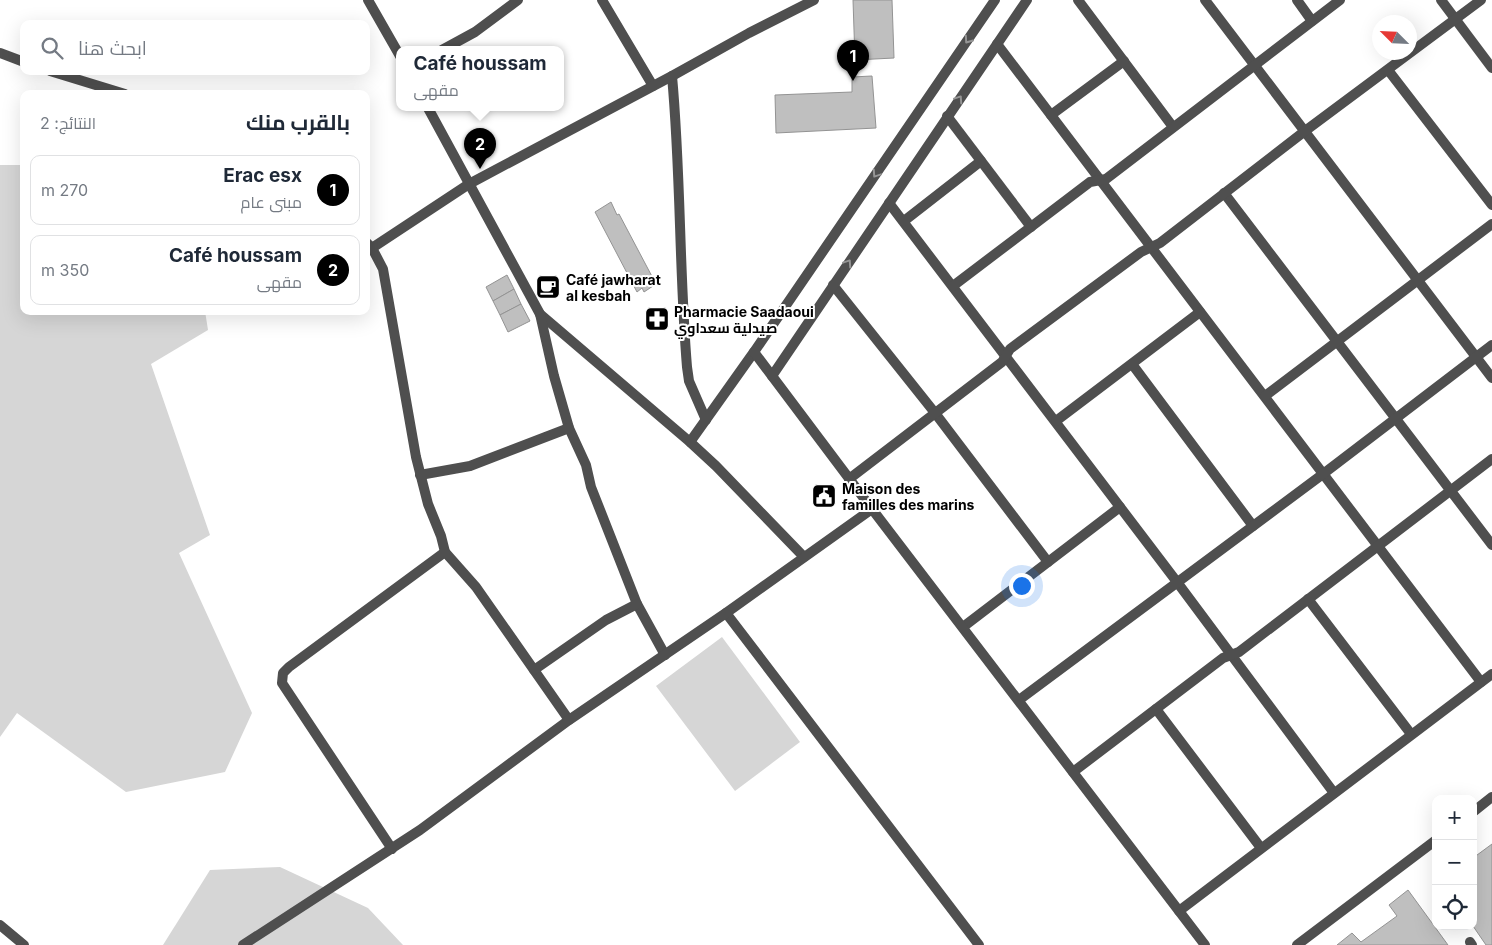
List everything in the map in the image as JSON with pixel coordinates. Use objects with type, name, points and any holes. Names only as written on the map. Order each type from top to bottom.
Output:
[{"type":"street","points":[[368,0],[396,49]]},
{"type":"street","points":[[449,46],[475,32],[518,0]]},
{"type":"street","points":[[602,0],[653,86]]},
{"type":"street","points":[[370,244],[469,184],[814,0]]},
{"type":"street","points":[[690,442],[754,352],[995,0]]},
{"type":"street","points":[[772,376],[1027,0]]},
{"type":"street","points":[[1078,0],[1173,127]]},
{"type":"street","points":[[1205,0],[1492,378]]},
{"type":"street","points":[[1297,0],[1312,20]]},
{"type":"street","points":[[953,286],[1090,182],[1106,179],[1340,0]]},
{"type":"street","points":[[1441,0],[1492,68]]},
{"type":"street","points":[[849,479],[1002,362],[1010,349],[1141,252],[1160,243],[1305,131],[1481,0]]},
{"type":"street","points":[[997,44],[1099,181],[1265,396],[1481,682]]},
{"type":"street","points":[[0,53],[20,60]]},
{"type":"street","points":[[1051,115],[1124,61]]},
{"type":"street","points":[[1388,70],[1492,206]]},
{"type":"street","points":[[63,75],[112,90]]},
{"type":"street","points":[[672,76],[678,140],[686,366],[706,420]]},
{"type":"street","points":[[430,111],[540,314],[554,376],[569,428],[586,465],[591,487],[637,604],[665,655]]},
{"type":"street","points":[[947,116],[1031,227]]},
{"type":"street","points":[[904,221],[981,161]]},
{"type":"street","points":[[1224,193],[1492,545]]},
{"type":"street","points":[[889,203],[1056,421],[1334,793]]},
{"type":"street","points":[[1265,396],[1492,224]]},
{"type":"street","points":[[370,247],[383,269],[420,475],[428,504],[446,552],[476,587],[570,720]]},
{"type":"street","points":[[833,285],[935,413],[1048,562]]},
{"type":"street","points":[[1056,421],[1200,312]]},
{"type":"street","points":[[540,314],[716,466],[804,558]]},
{"type":"street","points":[[1019,700],[1324,474],[1492,345]]},
{"type":"street","points":[[754,352],[1205,945]]},
{"type":"street","points":[[1132,364],[1252,526]]},
{"type":"street","points":[[420,475],[470,466],[569,428]]},
{"type":"street","points":[[1073,772],[1223,658],[1239,652],[1492,459]]},
{"type":"street","points":[[963,627],[1120,507]]},
{"type":"street","points":[[243,945],[392,849],[570,720],[726,613],[872,509]]},
{"type":"street","points":[[392,849],[282,682],[283,673],[446,552]]},
{"type":"street","points":[[1308,599],[1411,734]]},
{"type":"street","points":[[534,670],[606,620],[637,604]]},
{"type":"street","points":[[726,613],[979,945]]},
{"type":"street","points":[[1179,911],[1492,674]]},
{"type":"street","points":[[1156,709],[1261,848]]},
{"type":"street","points":[[1477,809],[1492,798]]},
{"type":"street","points":[[1297,945],[1432,843]]},
{"type":"street","points":[[0,925],[24,945]]},
{"type":"shaded area","points":[[0,165],[20,165],[20,315],[206,315],[208,330],[151,364],[210,535],[179,553],[252,713],[225,772],[126,792],[17,713],[0,737]]},
{"type":"shaded area","points":[[722,637],[800,742],[735,791],[656,686]]},
{"type":"shaded area","points":[[280,867],[368,908],[403,945],[163,945],[210,870]]},
{"type":"building","points":[[853,0],[892,0],[894,58],[855,60]]},
{"type":"building","points":[[872,76],[876,128],[776,133],[775,95],[852,92],[852,77]]},
{"type":"building","points":[[611,202],[656,284],[644,292],[642,288],[637,292],[595,212]]},
{"type":"building","points":[[507,275],[514,289],[493,301],[486,287]]},
{"type":"building","points":[[514,289],[521,304],[500,315],[493,301]]},
{"type":"building","points":[[521,304],[530,321],[508,332],[500,315]]},
{"type":"building","points":[[1492,844],[1492,945],[1486,945],[1476,930],[1477,855]]},
{"type":"building","points":[[1408,890],[1432,923],[1432,930],[1437,930],[1448,945],[1337,945],[1352,933],[1361,942],[1397,916],[1389,905]]},
{"type":"place","name":"Erac esx","points":[[853,81]]},
{"type":"place","name":"Café houssam","points":[[480,169]]},
{"type":"place","name":"Café jawharat al kesbah","points":[[548,287]]},
{"type":"place","name":"Pharmacie Saadaoui صيدلية سعداوي","points":[[657,319]]},
{"type":"place","name":"Maison des familles des marins","points":[[824,496]]}]
